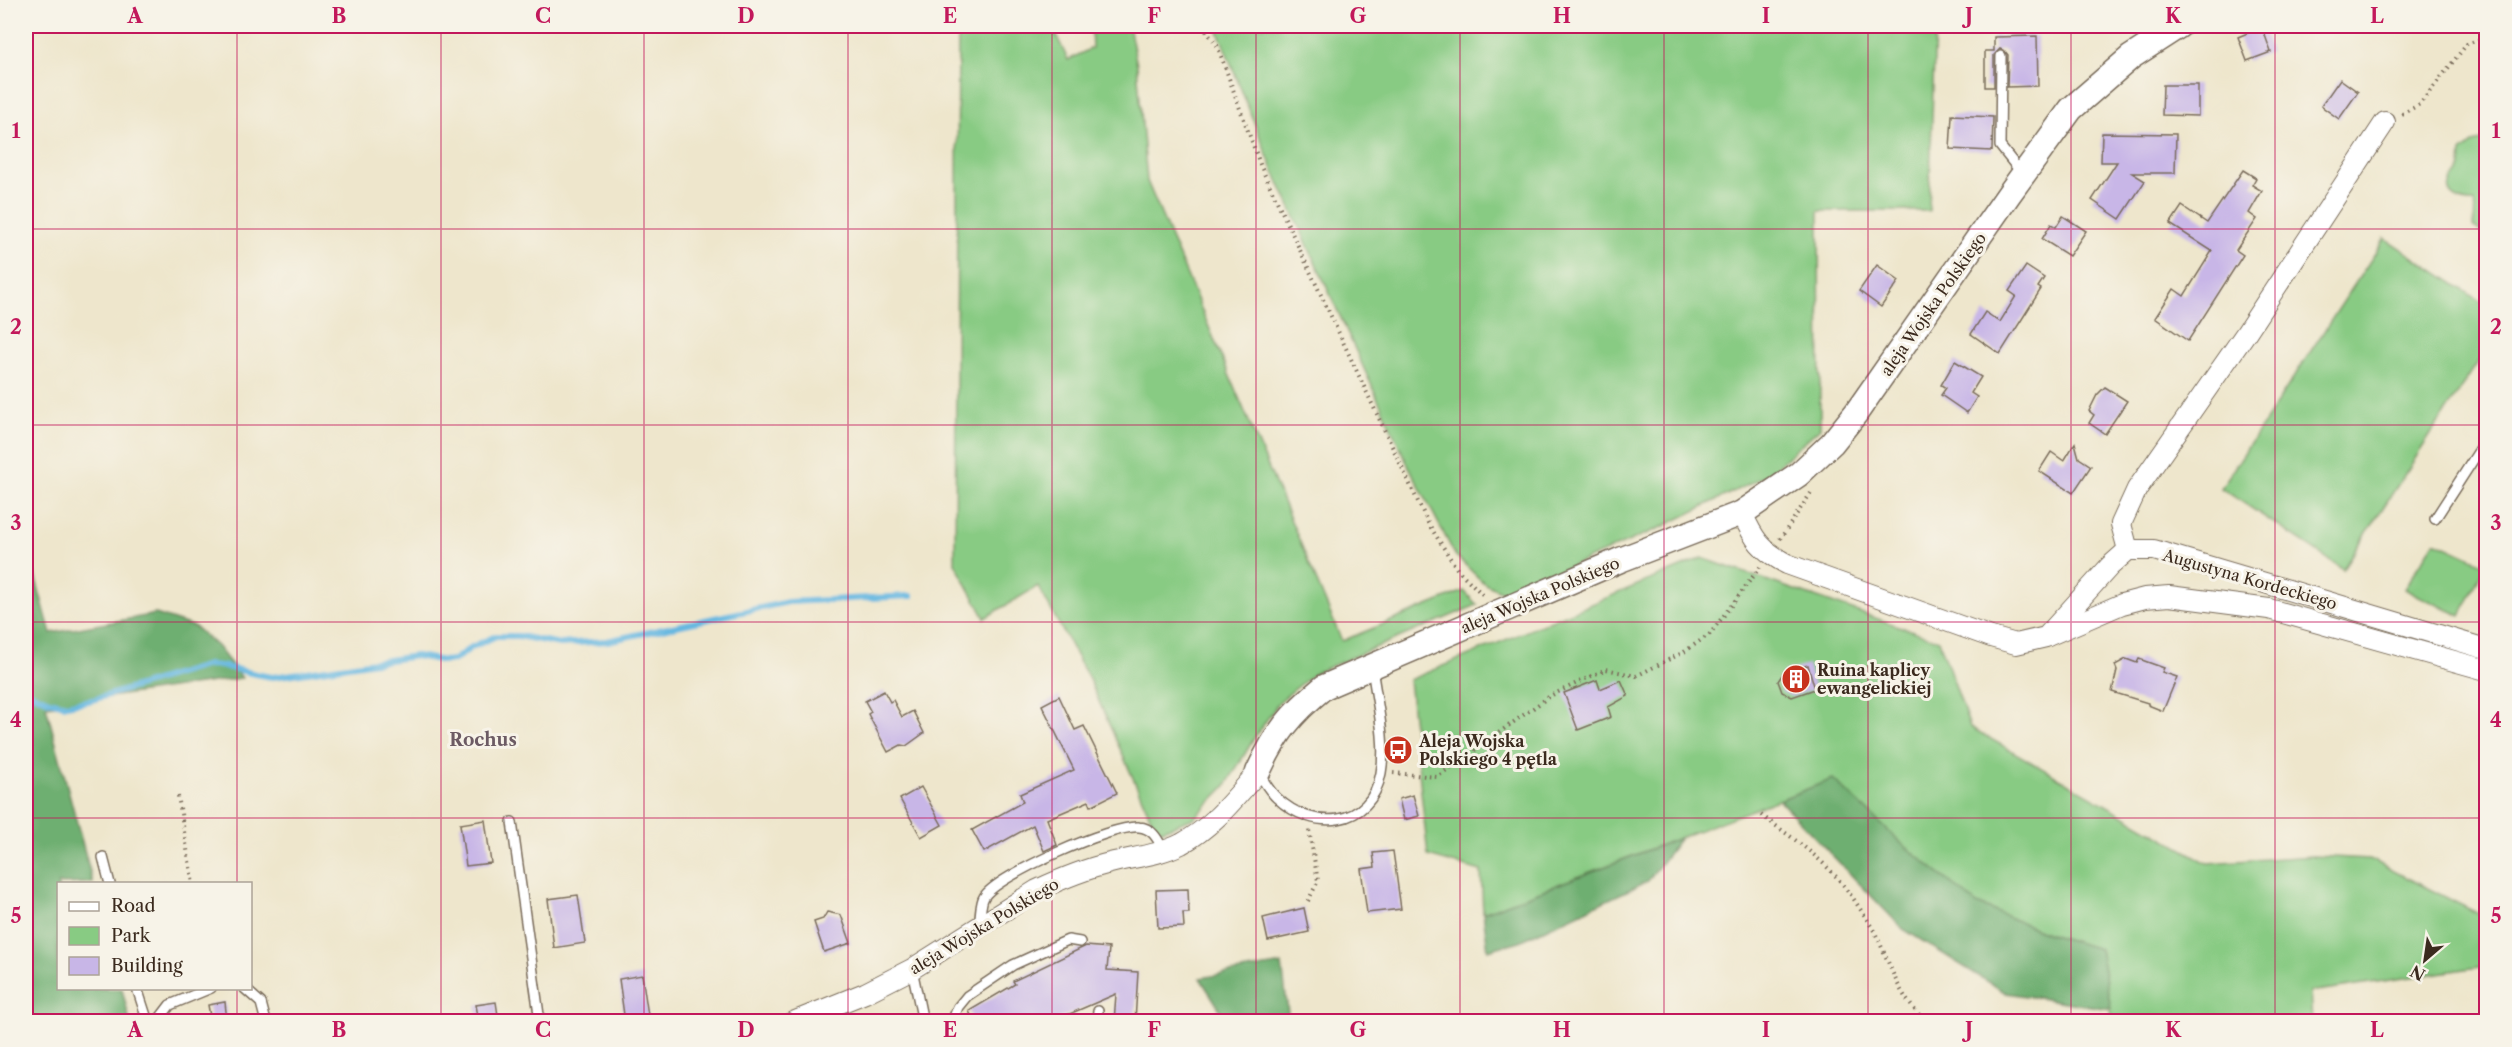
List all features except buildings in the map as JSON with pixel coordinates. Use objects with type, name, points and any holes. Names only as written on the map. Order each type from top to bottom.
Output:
[{"type":"street","name":"aleja Wojska Polskiego","points":[[793,1022],[865,993],[912,969],[1037,890],[1110,863],[1164,851],[1191,839],[1217,818],[1258,772],[1286,721],[1300,706],[1324,687],[1620,560],[1742,513],[1799,474],[1832,443],[1882,378],[2071,109],[2131,57],[2179,26]]},
{"type":"street","points":[[2046,637],[2110,566],[2128,550],[2121,524],[2137,489],[2246,333],[2385,122]]},
{"type":"street","name":"Augustyna Kordeckiego","points":[[1742,513],[1752,535],[1769,554],[1803,571],[2016,644],[2046,637],[2122,604],[2145,597],[2169,596],[2269,609],[2487,670]]},
{"type":"street","name":"Augustyna Kordeckiego","points":[[2128,550],[2154,550],[2487,649]]},
{"type":"lane","points":[[2001,57],[2000,146],[2023,176]]},
{"type":"lane","points":[[2435,519],[2487,440]]},
{"type":"lane","points":[[1258,772],[1278,799],[1309,817],[1328,821],[1344,819],[1357,812],[1369,801],[1378,786],[1382,772],[1381,735],[1371,666]]},
{"type":"lane","points":[[512,822],[540,1022]]},
{"type":"lane","points":[[979,928],[984,897],[996,885],[1078,843],[1123,828],[1141,826],[1154,833],[1164,851]]},
{"type":"lane","points":[[103,856],[110,882]]},
{"type":"lane","points":[[952,1022],[958,1006],[967,996],[1013,965],[1068,940],[1080,942]]},
{"type":"lane","points":[[912,969],[923,1022]]},
{"type":"lane","points":[[138,990],[148,1022]]},
{"type":"lane","points":[[157,1022],[170,1005],[206,990]]},
{"type":"lane","points":[[246,990],[261,1003],[266,1022]]},
{"type":"lane","points":[[1096,1022],[1098,1011]]},
{"type":"path","points":[[1202,26],[1217,45],[1261,166],[1428,523],[1457,569],[1500,613]]},
{"type":"path","points":[[2385,122],[2420,104],[2468,44],[2487,37]]},
{"type":"path","points":[[1382,772],[1437,777],[1550,696],[1606,669],[1636,676],[1684,652],[1710,634],[1815,487]]},
{"type":"path","points":[[178,796],[193,882]]},
{"type":"path","points":[[1761,815],[1825,862],[1854,899],[1878,938],[1901,994],[1914,1012],[1928,1022]]},
{"type":"path","points":[[1308,901],[1318,881],[1309,831]]},
{"type":"green space","points":[[958,26],[1052,26],[1068,60],[1092,48],[1091,26],[1129,26],[1137,65],[1147,181],[1342,641],[1464,591],[1477,605],[1315,673],[1279,702],[1225,787],[1194,818],[1157,832],[1089,679],[1038,586],[985,618],[955,563]]},
{"type":"green space","points":[[1216,26],[1935,26],[1929,211],[1819,211],[1820,428],[1767,475],[1662,527],[1507,594],[1485,584],[1455,555],[1407,463],[1271,165]]},
{"type":"green space","points":[[2486,140],[2486,235],[2474,227],[2475,202],[2456,198],[2450,192],[2450,187],[2452,180],[2460,171],[2462,152],[2473,143]]},
{"type":"green space","points":[[2385,238],[2486,305],[2486,350],[2343,569],[2221,488]]},
{"type":"green space","points":[[2435,541],[2485,564],[2461,616],[2404,589]]},
{"type":"green space","points":[[26,544],[51,633],[156,614],[195,627],[217,646],[242,678],[46,706],[93,882],[57,882],[57,990],[122,990],[130,1021],[26,1021]]},
{"type":"green space","points":[[1702,558],[1939,640],[1970,727],[2207,863],[2313,856],[2370,859],[2481,915],[2485,966],[2310,992],[2312,1021],[2113,1021],[2100,949],[2049,934],[1977,904],[1901,843],[1833,779],[1483,913],[1481,871],[1428,856],[1409,680]]},
{"type":"green space","points":[[1833,779],[1901,843],[1977,904],[2049,934],[2100,949],[2111,1009],[2006,993],[1903,929],[1779,800]]},
{"type":"green space","points":[[1680,838],[1648,881],[1520,941],[1488,950],[1483,913]]},
{"type":"green space","points":[[1282,964],[1289,1021],[1227,1021],[1200,978]]},
{"type":"waterway","points":[[26,691],[49,701],[66,705],[92,700],[208,665],[273,677],[416,656],[444,661],[454,660],[472,647],[496,636],[519,636],[560,644],[607,641],[788,602],[911,596]]},
{"type":"place","name":"Ruina kaplicy ewangelickiej","points":[[1796,679]]},
{"type":"place","name":"Aleja Wojska Polskiego 4 pętla","points":[[1398,750]]},
{"type":"district","name":"Rochus","points":[[483,740]]}]
